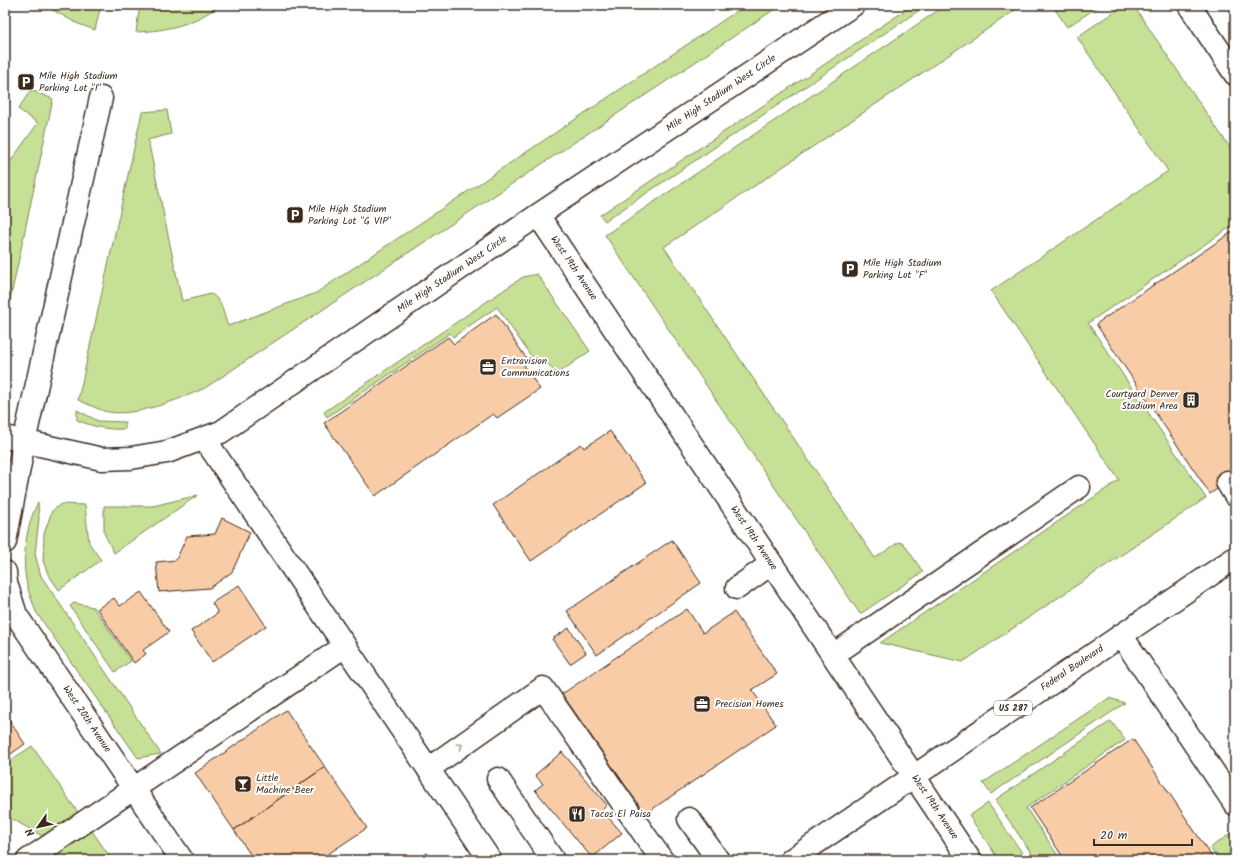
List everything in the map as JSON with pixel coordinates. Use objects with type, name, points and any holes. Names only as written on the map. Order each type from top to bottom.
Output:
[{"type":"street","name":"Mile High Stadium West Circle","points":[[15,439],[102,459],[131,458],[167,452],[221,432],[538,215],[853,5]]},
{"type":"street","points":[[1189,5],[1235,74]]},
{"type":"street","points":[[5,542],[15,439],[102,98]]},
{"type":"street","name":"West 19th Avenue","points":[[538,215],[970,860]]},
{"type":"street","points":[[204,438],[490,860]]},
{"type":"street","points":[[833,655],[1079,487]]},
{"type":"street","name":"Federal Boulevard","points":[[791,860],[1235,558]]},
{"type":"street","points":[[737,588],[771,564]]},
{"type":"street","name":"West 20th Avenue","points":[[5,572],[6,583],[16,615],[182,860]]},
{"type":"street","points":[[1121,635],[1235,804]]},
{"type":"street","points":[[28,860],[345,646]]},
{"type":"street","points":[[428,768],[543,688],[662,860]]},
{"type":"street","points":[[498,779],[553,860]]},
{"type":"street","points":[[689,819],[718,860]]},
{"type":"green space","points":[[44,5],[101,5],[95,30],[76,23]]},
{"type":"green space","points":[[140,5],[220,5],[190,22],[169,28],[136,32]]},
{"type":"green space","points":[[746,5],[781,5],[205,388],[156,407],[128,412],[115,413],[104,411],[78,400],[142,112],[167,110],[171,134],[148,140],[182,301],[211,294],[218,300],[228,326],[316,293]]},
{"type":"green space","points":[[913,5],[927,5],[605,221],[600,215]]},
{"type":"green space","points":[[946,5],[1023,5],[664,247],[875,558],[899,542],[904,544],[923,572],[860,614],[605,235]]},
{"type":"green space","points":[[1052,5],[1101,5],[1067,27]]},
{"type":"green space","points":[[1124,5],[1133,5],[1235,155],[1235,224],[1088,323],[1206,498],[963,662],[880,643],[1119,480],[991,291],[1168,171],[1077,37]]},
{"type":"green space","points":[[31,90],[53,99],[5,324],[5,169],[38,123],[18,109]]},
{"type":"green space","points":[[537,274],[590,351],[556,375],[546,361],[538,366],[497,307],[453,337],[450,333],[327,417],[324,412],[523,277]]},
{"type":"green space","points":[[77,410],[98,421],[125,422],[125,429],[101,428],[77,420]]},
{"type":"green space","points":[[198,495],[114,553],[104,533],[104,506],[153,506]]},
{"type":"green space","points":[[38,502],[39,519],[35,554],[41,576],[161,754],[138,758],[36,612],[27,585],[24,564],[30,521]]},
{"type":"green space","points":[[61,504],[85,505],[89,543],[101,560],[59,590],[48,574],[43,561],[44,534],[52,511]]},
{"type":"green space","points":[[74,603],[93,607],[131,661],[115,672],[70,606]]},
{"type":"green space","points":[[1109,698],[1125,703],[991,794],[983,783]]},
{"type":"green space","points":[[1111,721],[1125,740],[1026,808],[1061,860],[1036,860],[995,800]]},
{"type":"green space","points":[[32,746],[79,814],[44,837],[5,815],[5,764]]},
{"type":"green space","points":[[988,803],[1027,860],[999,860],[969,816]]},
{"type":"green space","points":[[90,828],[112,860],[62,860],[56,852]]},
{"type":"green space","points":[[1235,830],[1235,858],[1232,860],[1218,860],[1210,848]]},
{"type":"building","name":"Courtyard Denver Stadium Area","points":[[1235,230],[1235,476],[1210,494],[1096,324]]},
{"type":"building","points":[[496,314],[529,362],[524,366],[540,389],[497,418],[493,414],[375,496],[324,423],[448,337],[454,344]]},
{"type":"building","points":[[610,431],[646,483],[531,561],[493,505],[581,444],[584,448]]},
{"type":"building","points":[[222,518],[250,532],[232,572],[210,588],[159,592],[156,562],[176,560],[187,536],[215,534]]},
{"type":"building","points":[[672,540],[701,583],[597,655],[567,611]]},
{"type":"building","points":[[239,585],[266,626],[212,662],[191,631],[218,613],[212,603]]},
{"type":"building","points":[[141,592],[169,632],[143,650],[146,654],[134,663],[97,609],[114,598],[120,606]]},
{"type":"building","points":[[687,609],[703,633],[734,612],[777,674],[752,690],[776,725],[645,814],[562,694]]},
{"type":"building","points":[[569,628],[586,653],[570,664],[552,639]]},
{"type":"building","points":[[286,710],[325,767],[234,830],[195,773]]},
{"type":"building","points":[[5,714],[25,744],[5,758]]},
{"type":"building","points":[[1133,739],[1214,860],[1065,860],[1030,808]]},
{"type":"building","points":[[562,752],[607,805],[602,810],[622,833],[592,858],[535,790],[543,784],[535,775]]},
{"type":"building","points":[[325,767],[367,828],[319,860],[254,860],[234,830]]},
{"type":"building","points":[[427,853],[431,860],[417,860]]},
{"type":"place","name":"Mile High Stadium Parking Lot \"I\"","points":[[26,82]]},
{"type":"place","name":"Mile High Stadium Parking Lot \"G VIP\"","points":[[295,215]]},
{"type":"place","name":"Mile High Stadium Parking Lot \"F\"","points":[[850,269]]},
{"type":"place","name":"Entravision Communications","points":[[488,367]]},
{"type":"place","name":"Courtyard Denver Stadium Area","points":[[1191,400]]},
{"type":"place","name":"Precision Homes","points":[[702,704]]},
{"type":"place","name":"Little Machine Beer","points":[[243,784]]},
{"type":"place","name":"Tacos El Paisa","points":[[577,814]]}]
